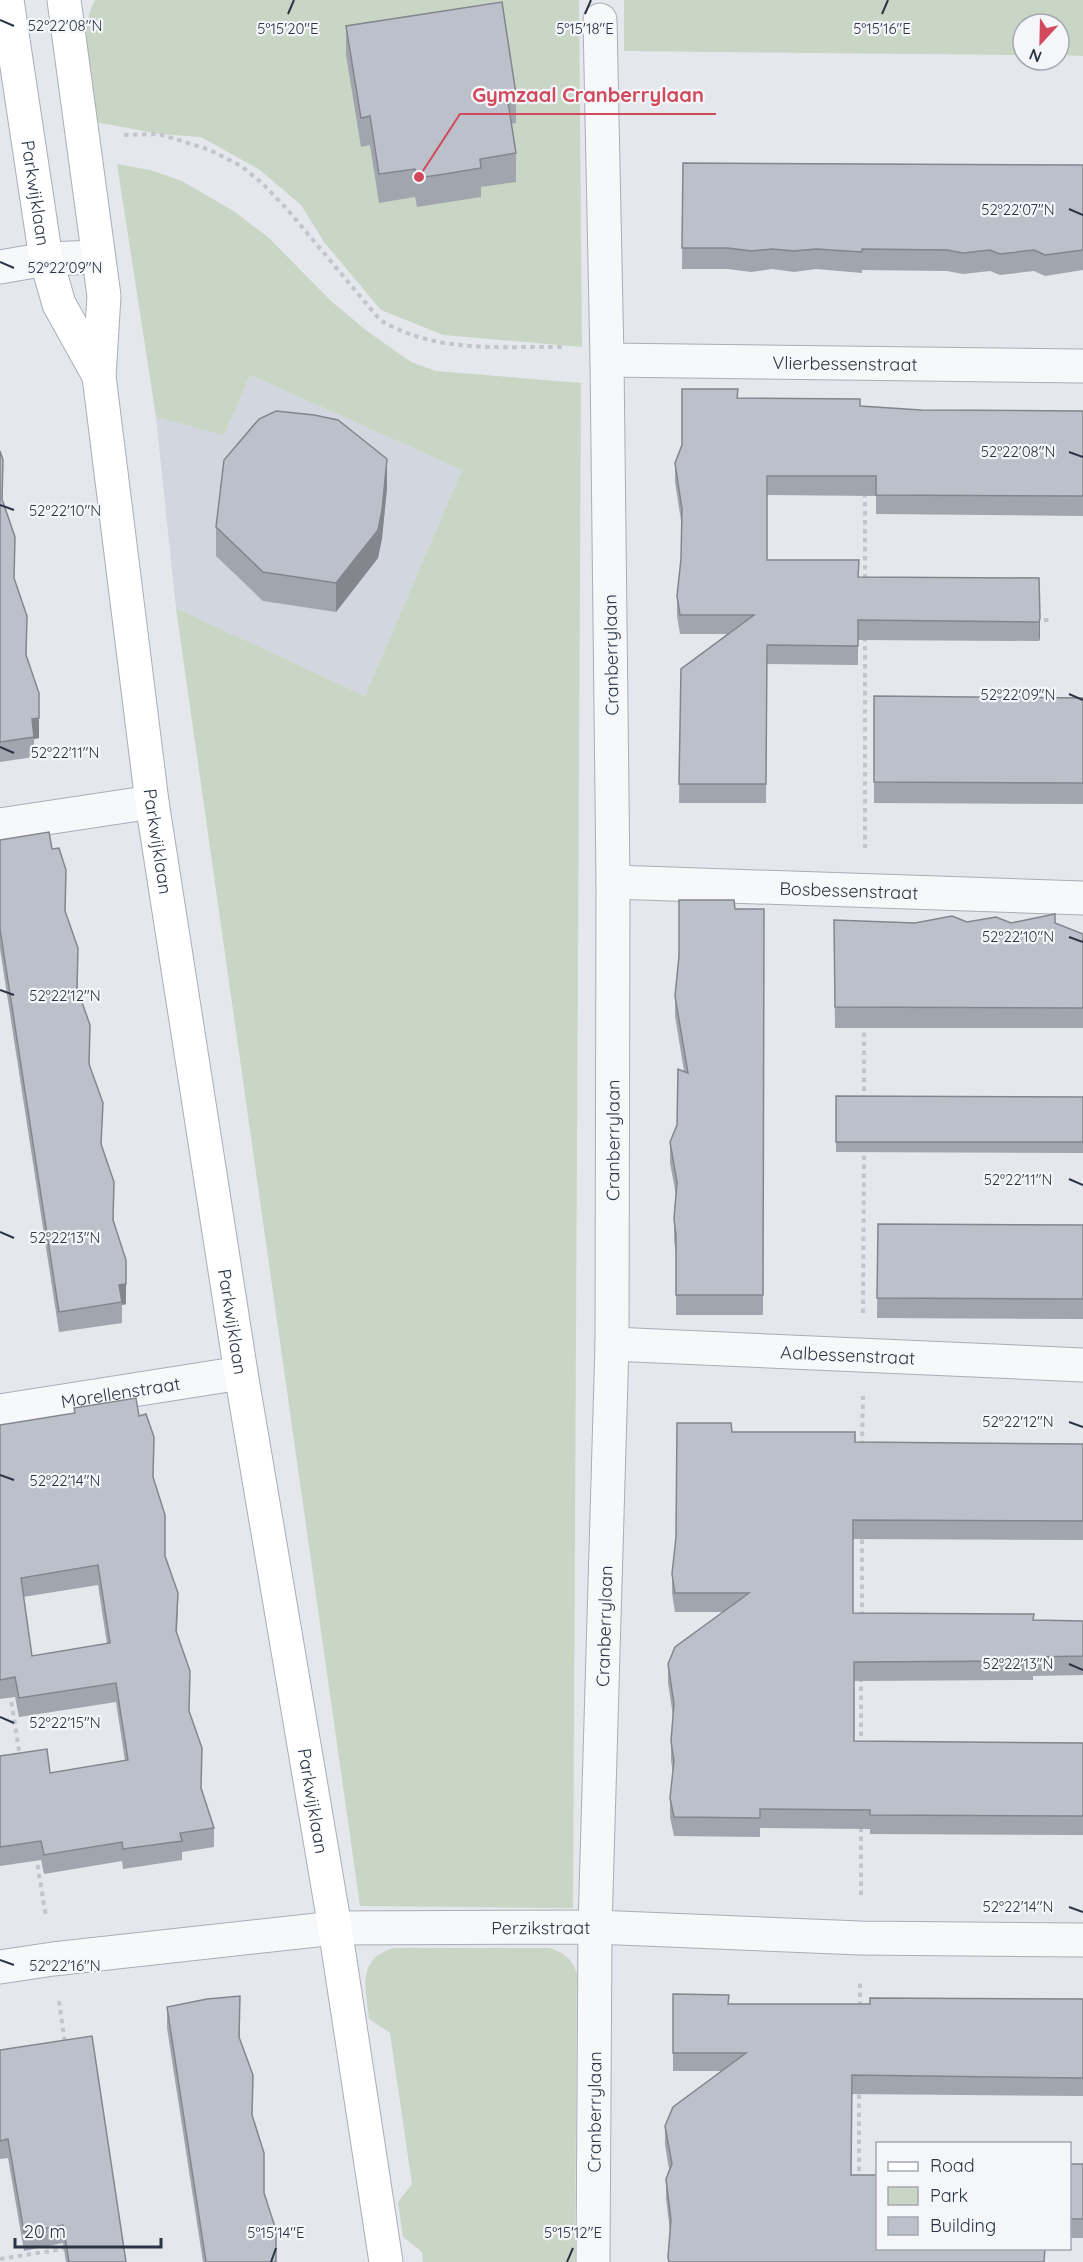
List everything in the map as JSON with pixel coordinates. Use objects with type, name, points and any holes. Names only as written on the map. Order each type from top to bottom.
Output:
[{"type":"street","name":"Parkwijklaan","points":[[8,0],[46,259],[59,304],[99,376]]},
{"type":"street","name":"Parkwijklaan","points":[[64,0],[104,296],[99,376],[152,802],[241,1373],[335,1928],[386,2262]]},
{"type":"street","name":"Cranberrylaan","points":[[593,2262],[596,1927],[612,1344],[613,882],[607,360],[600,20]]},
{"type":"street","points":[[0,267],[46,259],[97,256]]},
{"type":"street","name":"Vlierbessenstraat","points":[[607,360],[1083,366]]},
{"type":"street","points":[[0,825],[152,802]]},
{"type":"street","name":"Bosbessenstraat","points":[[613,882],[1083,897]]},
{"type":"street","name":"Aalbessenstraat","points":[[612,1344],[1083,1365]]},
{"type":"street","name":"Morellenstraat","points":[[0,1411],[241,1373]]},
{"type":"street","name":"Perzikstraat","points":[[0,1967],[53,1959],[335,1928],[596,1927],[860,1938],[1083,1941]]},
{"type":"path","points":[[84,136],[159,134],[210,150],[240,166],[262,183],[287,209],[380,320],[416,337],[454,346],[582,347],[607,360]]},
{"type":"path","points":[[1029,620],[1053,620]]},
{"type":"path","points":[[0,2259],[70,2248]]},
{"type":"shaded area","points":[[250,375],[462,470],[365,696],[176,608],[156,417],[224,434]]},
{"type":"green space","points":[[95,0],[579,0],[582,347],[443,335],[381,310],[324,242],[301,205],[260,170],[201,137],[159,134],[96,122],[85,44],[89,14]]},
{"type":"green space","points":[[624,0],[1083,0],[1083,56],[1071,56],[1071,12],[1011,12],[1011,55],[624,51]]},
{"type":"green space","points":[[117,164],[150,170],[182,181],[235,212],[269,238],[331,301],[367,331],[411,362],[436,371],[581,383],[573,1908],[360,1906],[176,608],[365,696],[462,470],[250,375],[224,435],[156,417]]},
{"type":"green space","points":[[394,1948],[548,1948],[563,1954],[572,1963],[577,1973],[575,2262],[423,2262],[422,2252],[403,2237],[398,2202],[412,2184],[390,2033],[369,2019],[366,1986],[366,1976],[374,1959]]},
{"type":"building","points":[[502,2],[516,94],[507,96],[516,153],[480,159],[481,168],[445,174],[417,178],[415,169],[379,174],[370,116],[361,118],[346,26]]},
{"type":"building","points":[[683,163],[1083,165],[1083,250],[1045,255],[1034,250],[1000,254],[990,250],[963,253],[947,250],[862,249],[862,252],[816,249],[751,251],[728,248],[682,248]]},
{"type":"building","points":[[682,389],[738,389],[737,398],[860,399],[860,406],[921,410],[1083,411],[1083,496],[876,495],[876,476],[767,476],[767,560],[859,560],[858,577],[1039,578],[1039,622],[858,620],[858,646],[767,645],[766,784],[679,784],[681,669],[754,615],[680,615],[677,596],[681,559],[682,509],[675,463],[682,445]]},
{"type":"building","points":[[276,411],[338,420],[387,459],[378,530],[336,583],[263,572],[216,527],[224,460],[259,419]]},
{"type":"building","points":[[0,451],[3,460],[2,499],[15,537],[14,578],[27,616],[26,655],[39,693],[39,718],[32,719],[34,737],[0,742]]},
{"type":"building","points":[[874,696],[1083,698],[1083,783],[874,782]]},
{"type":"building","points":[[49,832],[52,849],[59,848],[66,870],[65,911],[78,948],[77,988],[90,1025],[89,1064],[103,1103],[101,1144],[114,1182],[113,1220],[126,1260],[126,1284],[119,1285],[122,1302],[59,1312],[0,929],[0,840]]},
{"type":"building","points":[[679,900],[734,900],[735,909],[764,909],[763,1295],[676,1295],[674,1219],[677,1182],[670,1142],[677,1125],[678,1069],[688,1073],[675,996],[679,956]]},
{"type":"building","points":[[1055,914],[1055,923],[1083,934],[1083,1008],[835,1007],[834,920],[915,923],[952,916],[967,922],[996,917],[1011,923]]},
{"type":"building","points":[[836,1096],[1083,1097],[1083,1142],[836,1142]]},
{"type":"building","points":[[878,1224],[1083,1225],[1083,1299],[877,1298]]},
{"type":"building","points":[[136,1398],[139,1416],[146,1414],[154,1437],[153,1477],[165,1515],[165,1556],[178,1593],[176,1631],[190,1671],[189,1711],[202,1748],[201,1788],[214,1828],[180,1833],[182,1841],[123,1849],[122,1842],[44,1855],[41,1841],[0,1847],[0,1756],[47,1749],[50,1773],[128,1760],[116,1683],[19,1698],[15,1677],[0,1680],[0,1425],[75,1413],[74,1408]],"holes":[[[98,1565],[110,1643],[32,1656],[21,1578]]]},
{"type":"building","points":[[677,1423],[731,1423],[732,1432],[855,1432],[855,1442],[1083,1444],[1083,1521],[853,1520],[853,1613],[1034,1614],[1033,1620],[1083,1621],[1083,1656],[1033,1657],[1033,1661],[854,1662],[854,1741],[1083,1743],[1083,1816],[870,1815],[870,1810],[760,1809],[760,1818],[674,1817],[670,1798],[674,1761],[671,1741],[674,1704],[668,1664],[675,1647],[749,1593],[675,1593],[672,1574],[676,1537]]},
{"type":"building","points":[[673,1994],[729,1995],[728,2004],[870,2004],[870,1998],[1083,1999],[1083,2078],[852,2075],[851,2175],[876,2175],[876,2250],[1045,2250],[1044,2262],[669,2262],[671,2220],[666,2179],[672,2164],[665,2126],[673,2107],[746,2053],[673,2053]]},
{"type":"building","points":[[240,1996],[239,2037],[253,2075],[252,2115],[264,2153],[264,2193],[276,2230],[276,2262],[206,2262],[167,2007],[207,1999]]},
{"type":"building","points":[[92,2036],[126,2262],[69,2262],[63,2225],[24,2232],[8,2139],[0,2141],[0,2050]]},
{"type":"building","points":[[1071,2164],[1083,2164],[1083,2219],[1071,2219]]},
{"type":"place","name":"Gymzaal Cranberrylaan","points":[[419,177]]}]
